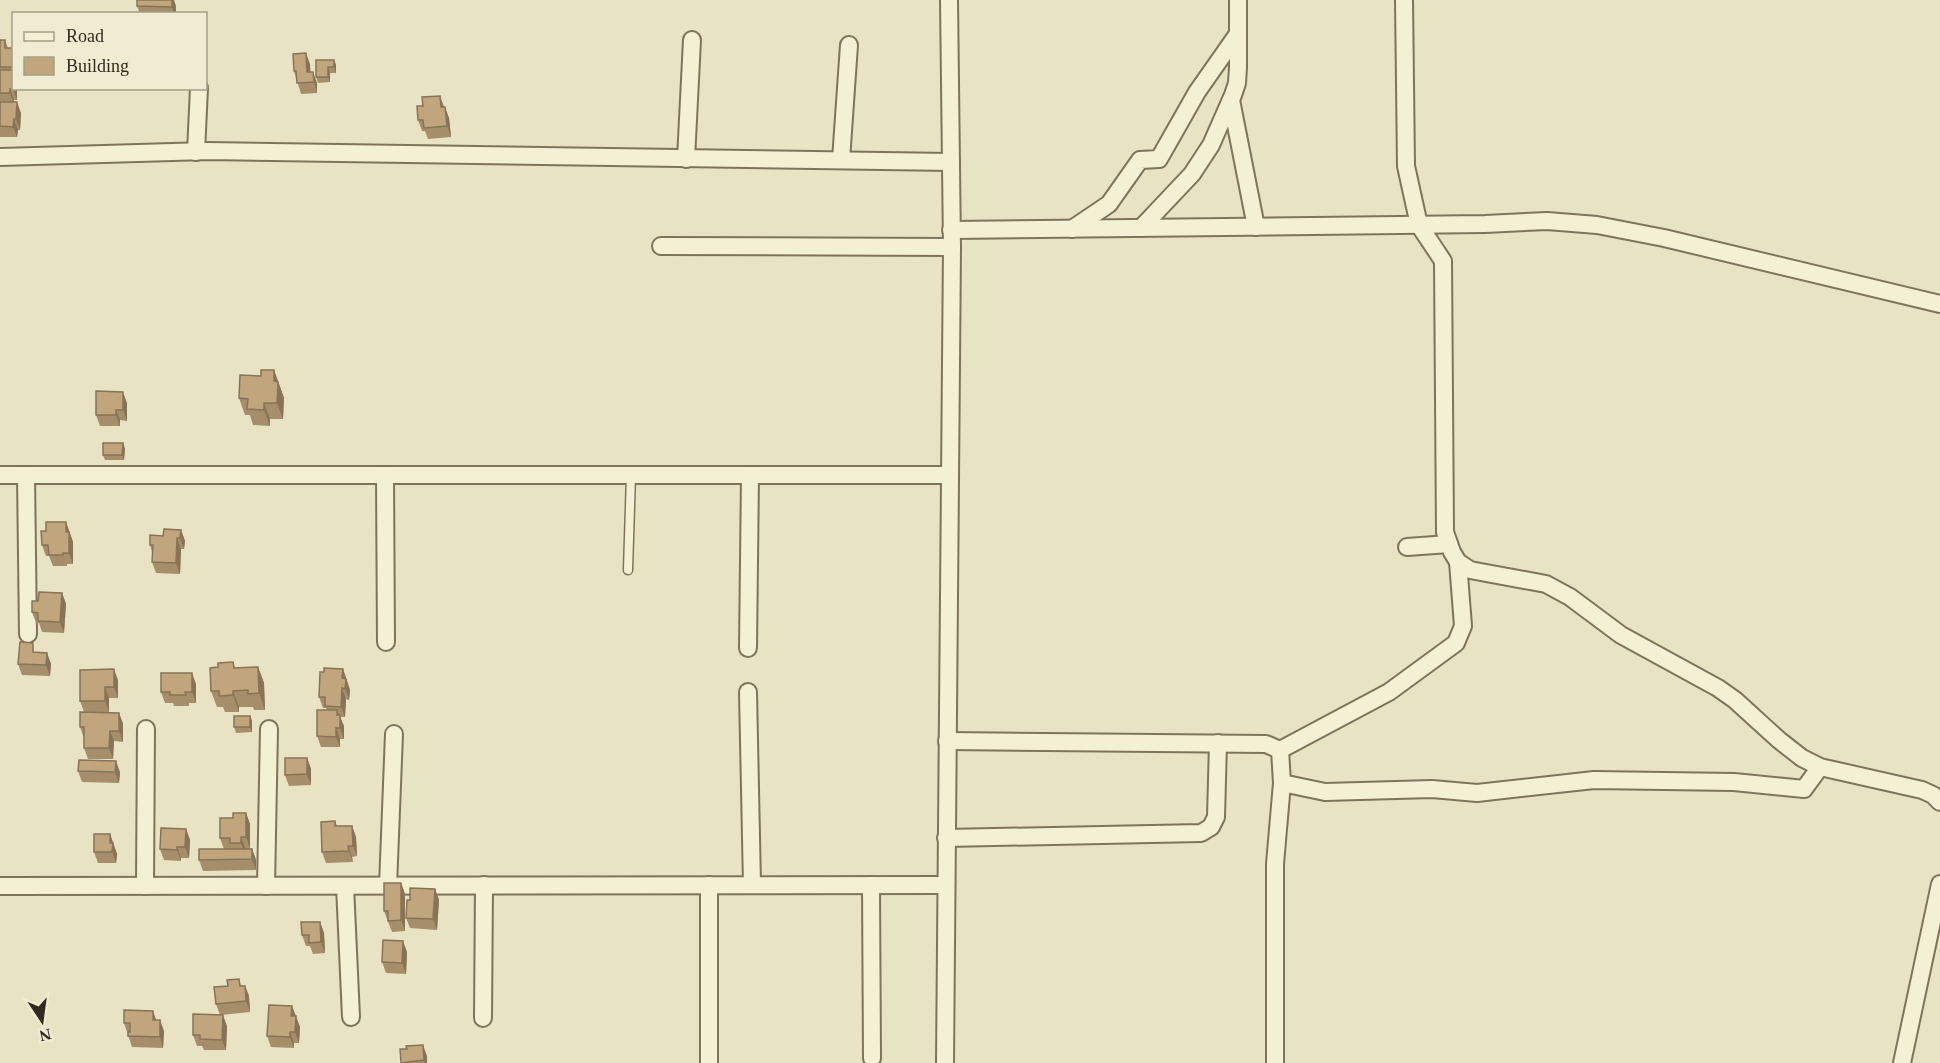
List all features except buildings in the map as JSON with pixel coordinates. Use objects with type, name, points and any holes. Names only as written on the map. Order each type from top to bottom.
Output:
[{"type":"street","points":[[945,1063],[952,238],[949,0]]},
{"type":"street","points":[[1141,228],[1192,174],[1211,145],[1231,100],[1237,84],[1238,0]]},
{"type":"street","points":[[1280,750],[1389,692],[1456,643],[1463,626],[1458,562],[1444,531],[1443,261],[1419,225],[1406,166],[1404,0]]},
{"type":"street","points":[[1072,229],[1109,204],[1140,160],[1159,159],[1197,92],[1237,35]]},
{"type":"street","points":[[686,159],[692,40]]},
{"type":"street","points":[[842,160],[849,45]]},
{"type":"street","points":[[196,152],[199,90]]},
{"type":"street","points":[[1231,100],[1256,227]]},
{"type":"street","points":[[0,157],[196,152],[951,162]]},
{"type":"street","points":[[661,246],[952,238],[1072,229],[1419,225],[1547,221],[1597,225],[1664,238],[1940,304]]},
{"type":"street","points":[[0,475],[950,476]]},
{"type":"street","points":[[26,475],[28,634]]},
{"type":"street","points":[[385,475],[386,642]]},
{"type":"street","points":[[748,648],[750,475]]},
{"type":"street","points":[[1407,547],[1449,544]]},
{"type":"street","points":[[1458,562],[1470,570],[1546,584],[1570,597],[1621,635],[1718,688],[1735,700],[1786,746],[1802,758],[1820,767],[1922,790],[1933,795],[1940,802]]},
{"type":"street","points":[[748,692],[752,885]]},
{"type":"street","points":[[145,886],[146,729]]},
{"type":"street","points":[[266,886],[269,729]]},
{"type":"street","points":[[388,886],[394,734]]},
{"type":"street","points":[[947,741],[1266,744],[1280,750]]},
{"type":"street","points":[[946,838],[1201,833],[1211,827],[1216,817],[1218,743]]},
{"type":"street","points":[[1275,1063],[1275,864],[1282,783],[1280,750]]},
{"type":"street","points":[[1282,783],[1325,792],[1432,789],[1477,793],[1594,780],[1734,782],[1804,789],[1820,767]]},
{"type":"street","points":[[1902,1063],[1940,884]]},
{"type":"street","points":[[483,1018],[484,885]]},
{"type":"street","points":[[709,885],[709,1063]]},
{"type":"street","points":[[871,885],[872,1058]]},
{"type":"street","points":[[0,886],[946,885]]},
{"type":"street","points":[[345,886],[351,1017]]},
{"type":"lane","points":[[628,570],[631,475]]}]
